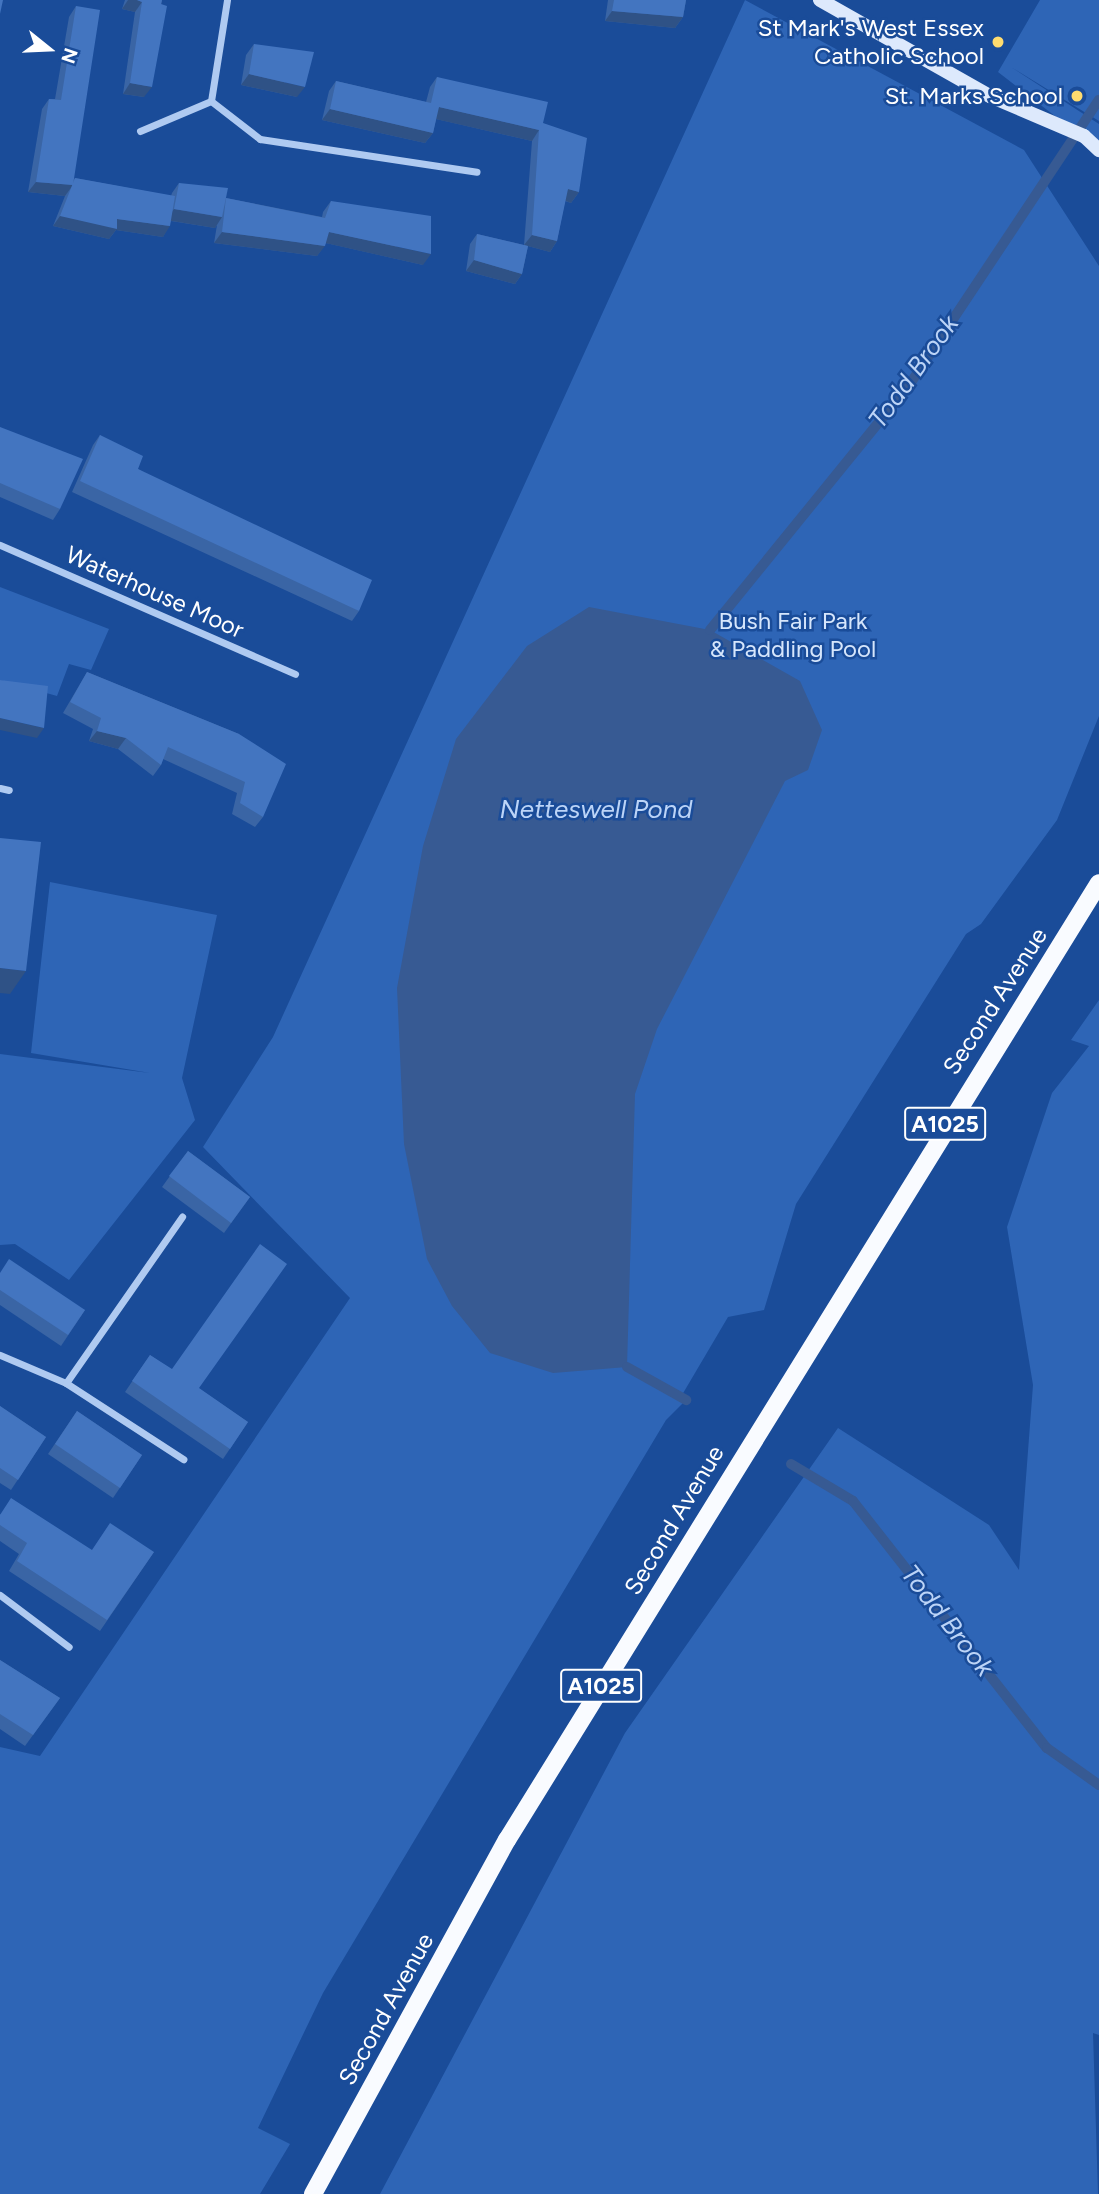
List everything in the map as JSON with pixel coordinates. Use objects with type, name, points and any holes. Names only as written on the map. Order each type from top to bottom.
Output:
[{"type":"main road","name":"Second Avenue","points":[[313,2194],[507,1840],[1099,883]]},
{"type":"street","points":[[211,101],[227,0]]},
{"type":"street","points":[[820,0],[990,96],[1084,136],[1099,150]]},
{"type":"street","points":[[140,131],[211,101]]},
{"type":"street","points":[[211,101],[260,139],[477,172]]},
{"type":"street","name":"Waterhouse Moor","points":[[0,545],[295,674]]},
{"type":"street","points":[[0,788],[9,790]]},
{"type":"street","points":[[66,1383],[182,1217]]},
{"type":"street","points":[[0,1355],[66,1383],[183,1459]]},
{"type":"street","points":[[0,1595],[69,1647]]},
{"type":"green space","name":"Bush Fair Park & Paddling Pool","points":[[745,0],[1024,150],[1099,266],[1099,716],[1057,820],[981,924],[966,934],[796,1204],[764,1310],[728,1317],[682,1395],[686,1400],[666,1420],[323,1993],[258,2128],[290,2144],[260,2194],[0,2194],[0,1747],[40,1756],[350,1298],[203,1147],[273,1037]]},
{"type":"green space","points":[[1040,0],[1099,0],[1099,121],[1011,67],[1099,124],[1099,150],[998,72]]},
{"type":"green space","points":[[0,587],[109,629],[91,670],[69,664],[57,696],[0,680]]},
{"type":"green space","points":[[50,882],[217,915],[182,1078],[195,1120],[69,1280],[15,1244],[0,1245],[0,1054],[150,1073],[31,1053]]},
{"type":"green space","points":[[1099,1000],[1099,2035],[1093,2033],[1098,2194],[380,2194],[625,1733],[838,1428],[989,1525],[1019,1570],[1033,1385],[1007,1227],[1052,1093],[1089,1046],[1071,1040]]},
{"type":"water","name":"Netteswell Pond","points":[[589,607],[710,630],[800,681],[822,730],[808,770],[785,781],[657,1029],[635,1094],[627,1367],[553,1373],[490,1353],[452,1306],[427,1259],[404,1144],[397,988],[423,846],[456,739],[527,646]]},
{"type":"building","points":[[137,0],[162,0],[161,4],[167,6],[152,87],[130,83],[142,2]]},
{"type":"building","points":[[614,0],[686,0],[683,17],[612,11]]},
{"type":"building","points":[[76,6],[100,10],[73,185],[36,182],[49,99],[61,100]]},
{"type":"building","points":[[254,44],[314,52],[305,87],[249,74]]},
{"type":"building","points":[[437,77],[548,102],[543,123],[587,138],[579,192],[568,189],[557,241],[532,235],[539,130],[439,107],[433,133],[330,109],[336,81],[431,103]]},
{"type":"building","points":[[75,178],[175,196],[170,226],[117,219],[117,229],[60,216]]},
{"type":"building","points":[[179,183],[228,188],[222,217],[174,209]]},
{"type":"building","points":[[226,198],[325,218],[331,201],[431,216],[431,254],[329,232],[325,246],[222,232]]},
{"type":"building","points":[[477,234],[528,246],[522,274],[474,260]]},
{"type":"building","points":[[0,427],[83,459],[60,509],[0,483]]},
{"type":"building","points":[[100,435],[143,456],[138,469],[372,580],[359,611],[80,481]]},
{"type":"building","points":[[87,672],[239,734],[286,764],[263,817],[240,803],[245,782],[168,747],[161,765],[126,738],[97,731],[101,718],[70,702]]},
{"type":"building","points":[[0,680],[48,686],[44,728],[0,718]]},
{"type":"building","points":[[0,838],[41,842],[26,971],[0,968]]},
{"type":"building","points":[[188,1151],[250,1197],[231,1223],[169,1176]]},
{"type":"building","points":[[260,1244],[287,1264],[199,1388],[248,1422],[230,1449],[132,1381],[150,1355],[172,1369]]},
{"type":"building","points":[[9,1259],[85,1310],[68,1335],[0,1290],[0,1273]]},
{"type":"building","points":[[0,1406],[46,1437],[18,1480],[0,1468]]},
{"type":"building","points":[[77,1411],[142,1455],[120,1488],[55,1444]]},
{"type":"building","points":[[11,1498],[92,1550],[110,1523],[154,1552],[107,1620],[17,1561],[27,1543],[0,1525],[0,1515]]},
{"type":"building","points":[[0,1660],[60,1698],[33,1735],[0,1714]]},
{"type":"waterway","name":"Todd Brook","points":[[710,630],[910,384],[1099,100]]},
{"type":"waterway","name":"Todd Brook","points":[[627,1367],[686,1400]]},
{"type":"waterway","name":"Todd Brook","points":[[791,1464],[853,1501],[1047,1748],[1099,1785]]},
{"type":"place","name":"St Mark's West Essex Catholic School","points":[[998,42]]},
{"type":"place","name":"St. Marks School","points":[[1077,96]]}]
